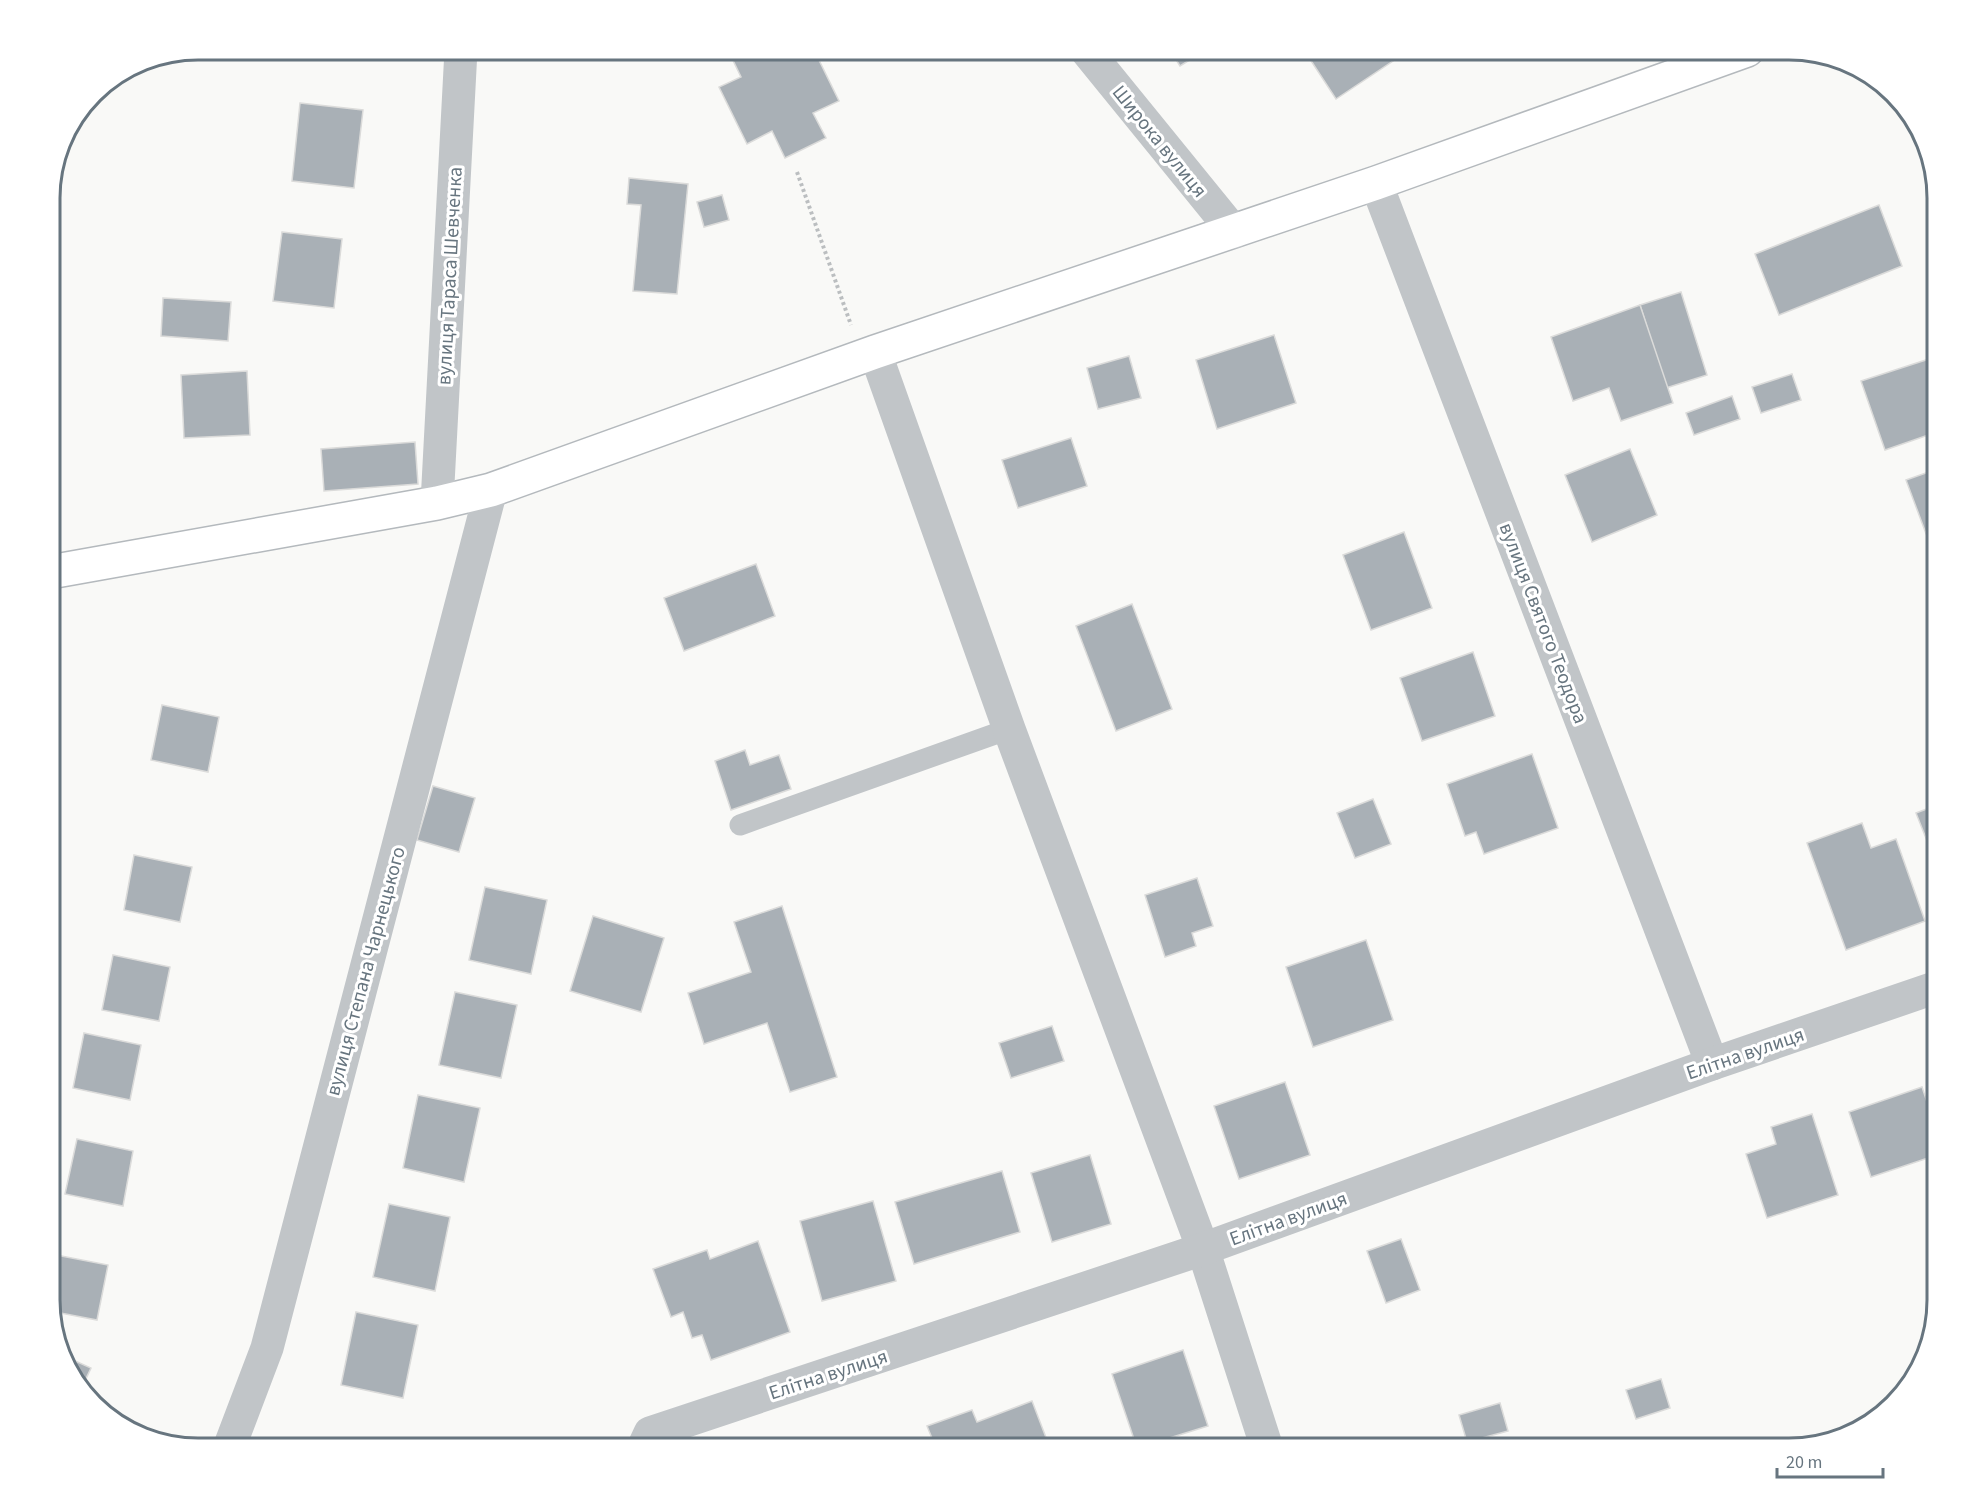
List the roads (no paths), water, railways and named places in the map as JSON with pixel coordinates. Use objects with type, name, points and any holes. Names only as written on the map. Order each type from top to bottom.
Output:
[{"type":"street","name":"вулиця Тараса Шевченка","points":[[437,503],[460,60]]},
{"type":"street","name":"Широка вулиця","points":[[1094,60],[1234,232]]},
{"type":"street","points":[[60,570],[437,503],[491,490],[868,355],[1376,183],[1719,60]]},
{"type":"street","name":"вулиця Святого Теодора","points":[[1376,183],[1712,1064]]},
{"type":"street","points":[[868,355],[1203,1249],[1263,1438]]},
{"type":"street","name":"вулиця Степана Чарнецького","points":[[233,1438],[267,1348],[491,490]]},
{"type":"street","name":"Елітна вулиця","points":[[648,1438],[650,1433],[1203,1249],[1712,1064],[1927,991]]},
{"type":"lane","points":[[740,825],[1009,729]]}]
